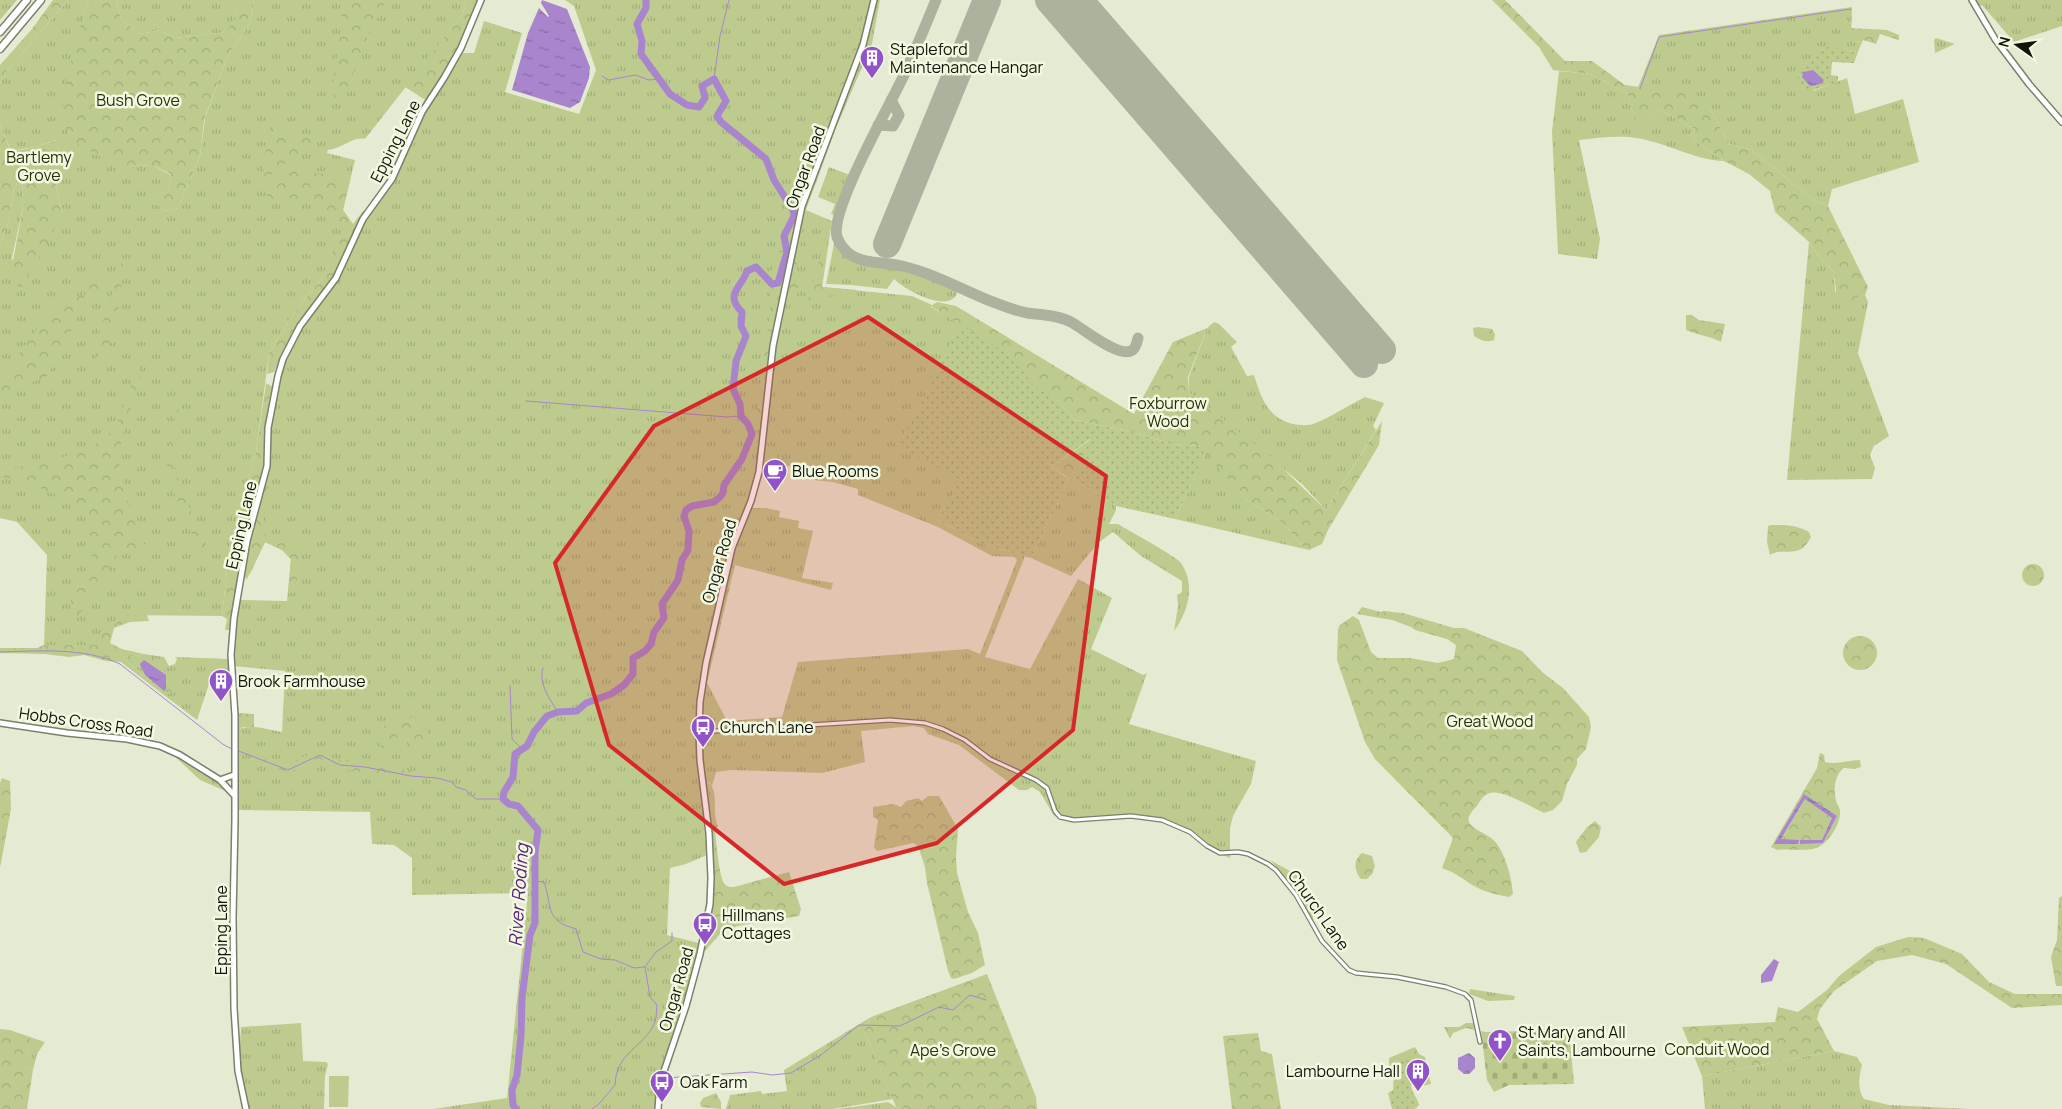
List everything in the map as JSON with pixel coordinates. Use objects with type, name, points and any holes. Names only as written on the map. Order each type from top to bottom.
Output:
[{"type":"highway","points":[[0,32],[27,0]]},
{"type":"highway","points":[[0,49],[41,0]]},
{"type":"street","name":"Epping Lane","points":[[246,1109],[238,1071],[234,1008],[234,711],[230,655],[234,618],[247,541],[266,471],[268,428],[279,369],[304,319],[340,271],[363,219],[392,179],[422,112],[461,48],[481,0]]},
{"type":"street","name":"Ongar Road","points":[[658,1109],[660,1083],[686,1006],[700,954],[710,904],[709,842],[700,760],[699,732],[702,692],[714,627],[732,548],[751,501],[759,472],[773,346],[802,206],[863,45],[874,0]]},
{"type":"street","points":[[1972,0],[2000,46],[2062,122]]},
{"type":"street","name":"Church Lane","points":[[699,732],[890,720],[925,723],[943,729],[960,738],[990,759],[1036,780],[1047,788],[1055,811],[1060,817],[1074,820],[1132,816],[1162,820],[1190,832],[1220,854],[1238,852],[1248,854],[1268,864],[1276,870],[1296,895],[1322,941],[1349,970],[1446,987],[1465,994],[1471,1000],[1480,1042]]},
{"type":"street","name":"Hobbs Cross Road","points":[[0,723],[127,739],[160,746],[180,755],[220,780],[234,796]]},
{"type":"street","points":[[220,780],[234,775]]},
{"type":"highlighted area","points":[[868,317],[1106,476],[1073,730],[937,843],[784,884],[609,745],[555,563],[654,426]]},
{"type":"green space","points":[[0,0],[17,0],[0,20]]},
{"type":"green space","points":[[53,0],[68,0],[2,77],[0,83],[0,65],[32,29]]},
{"type":"green space","points":[[68,0],[89,0],[83,16],[127,165],[154,166],[171,175],[169,191],[149,200],[165,211],[178,208],[200,156],[205,118],[228,55],[250,23],[254,0],[466,0],[463,14],[365,139],[356,139],[328,150],[327,153],[355,160],[343,210],[353,225],[342,231],[321,279],[289,320],[269,354],[256,452],[230,543],[222,616],[123,615],[101,645],[44,645],[47,555],[17,522],[0,518],[0,243],[9,221],[14,188],[22,177],[23,207],[12,258],[21,289],[62,211],[56,188],[59,164],[56,140],[35,147],[11,151],[0,125],[0,83],[2,77]]},
{"type":"green space","name":"Bush Grove","points":[[89,0],[116,0],[121,19],[140,34],[159,30],[175,38],[226,32],[235,19],[237,0],[254,0],[250,23],[228,55],[204,120],[200,156],[178,208],[165,211],[148,200],[169,191],[171,174],[154,166],[127,165],[98,156],[70,140],[62,113],[67,76]]},
{"type":"green space","points":[[116,0],[237,0],[235,19],[227,32],[175,38],[159,30],[140,34],[121,19]]},
{"type":"green space","points":[[342,0],[387,0],[369,33],[348,86],[335,102],[332,88],[340,34]]},
{"type":"green space","points":[[466,0],[479,0],[456,52],[443,77],[427,101],[405,87],[463,14]]},
{"type":"green space","points":[[565,0],[880,0],[872,44],[836,128],[806,210],[832,221],[822,287],[912,296],[932,305],[931,307],[960,324],[920,406],[897,446],[961,480],[938,520],[983,544],[1025,556],[985,657],[1030,669],[1078,579],[1112,598],[1091,649],[1143,675],[1147,673],[1129,724],[1256,761],[1251,784],[1233,816],[1230,828],[1230,858],[1210,850],[1188,833],[1161,821],[1122,818],[1064,820],[1054,816],[1040,792],[1032,787],[1027,790],[1019,790],[959,745],[928,734],[924,728],[913,726],[861,731],[865,762],[822,773],[731,770],[716,772],[712,786],[709,782],[705,783],[702,797],[707,855],[686,864],[670,868],[667,935],[699,943],[690,985],[659,1078],[656,1109],[433,1109],[507,1098],[528,893],[412,895],[412,858],[394,845],[372,844],[370,812],[238,810],[237,730],[253,727],[282,732],[285,671],[234,666],[235,624],[240,600],[287,601],[291,559],[282,550],[265,542],[247,579],[243,577],[248,543],[268,467],[270,428],[283,364],[301,328],[343,272],[365,221],[393,181],[424,113],[463,53],[474,53],[484,21],[522,33],[505,92],[579,114],[596,70],[574,6]],"holes":[[[788,465],[814,480],[833,482],[858,489],[858,495],[938,527],[992,556],[1014,557],[1017,560],[980,654],[968,649],[798,662],[782,717],[727,721],[703,675],[741,520],[761,473],[782,479]]]},
{"type":"green space","points":[[867,0],[871,0],[859,42],[794,223],[770,342],[758,439],[755,440],[753,438],[769,322],[771,293],[766,281],[778,257],[783,231],[791,216],[790,197],[813,161],[856,41]]},
{"type":"green space","points":[[1492,0],[1505,0],[1565,61],[1592,61],[1625,85],[1686,93],[1710,109],[1729,144],[1752,150],[1815,201],[1828,206],[1868,287],[1865,295],[1859,296],[1852,303],[1837,301],[1834,272],[1816,253],[1809,242],[1775,212],[1770,191],[1749,174],[1724,161],[1699,144],[1692,136],[1695,129],[1659,109],[1637,127],[1627,93],[1590,74],[1553,70],[1539,47]]},
{"type":"green space","points":[[1975,0],[2062,0],[2062,26],[2014,42],[1982,5],[1979,6]]},
{"type":"green space","points":[[1852,7],[1851,41],[1862,42],[1858,52],[1846,51],[1844,48],[1841,48],[1813,91],[1847,78],[1855,114],[1903,99],[1919,162],[1832,189],[1828,206],[1815,201],[1752,150],[1729,144],[1710,109],[1638,87],[1659,35]]},
{"type":"green space","points":[[1850,28],[1887,30],[1899,35],[1899,40],[1880,34],[1876,44],[1863,40],[1862,42],[1851,41]]},
{"type":"green space","points":[[1936,38],[1955,44],[1935,53],[1934,40]]},
{"type":"green space","points":[[1824,47],[1844,48],[1847,51],[1858,52],[1854,63],[1832,62],[1831,75],[1838,76],[1838,82],[1810,91],[1802,86],[1798,80],[1798,74],[1807,62]]},
{"type":"green space","points":[[1559,71],[1590,74],[1627,93],[1637,126],[1659,109],[1695,129],[1692,136],[1699,144],[1724,161],[1702,158],[1637,138],[1615,137],[1579,140],[1600,239],[1597,259],[1558,254],[1552,132]]},
{"type":"green space","points":[[272,123],[280,124],[290,135],[308,136],[318,145],[300,152],[263,181],[267,136]]},
{"type":"green space","name":"Bartlemy Grove","points":[[0,125],[11,152],[57,140],[59,165],[56,188],[62,211],[51,237],[21,289],[10,277],[23,207],[22,178],[14,188],[9,221],[0,243]]},
{"type":"green space","points":[[293,166],[303,170],[308,175],[318,173],[350,180],[343,210],[353,224],[363,211],[365,212],[338,271],[303,316],[285,347],[274,372],[267,374],[269,354],[289,320],[321,279],[341,231],[330,213],[323,207],[290,198],[269,200],[264,188],[280,171]]},
{"type":"green space","points":[[829,167],[850,175],[834,215],[831,214],[835,204],[818,197]]},
{"type":"green space","points":[[804,211],[808,212],[798,257],[796,278],[815,281],[820,256],[826,256],[822,287],[858,290],[811,301],[787,309],[811,296],[798,288],[792,288],[786,298],[784,315],[782,314]]},
{"type":"green space","points":[[835,239],[841,250],[858,262],[918,273],[958,289],[956,295],[949,301],[933,300],[914,293],[894,279],[887,289],[826,284]]},
{"type":"green space","points":[[1809,242],[1816,253],[1834,272],[1835,292],[1865,295],[1868,302],[1858,353],[1889,436],[1874,446],[1870,455],[1875,468],[1872,479],[1787,480]]},
{"type":"green space","points":[[109,255],[97,293],[88,290],[92,276]]},
{"type":"green space","points":[[123,259],[124,268],[114,334],[102,361],[95,368],[99,333]]},
{"type":"green space","points":[[85,295],[74,326],[47,376],[20,387],[0,392],[0,376],[3,377],[15,366],[21,350],[41,324],[66,299]]},
{"type":"green space","name":"Foxburrow Wood","points":[[937,302],[956,306],[1134,414],[1173,342],[1207,328],[1188,377],[1189,392],[1275,461],[1326,510],[1382,421],[1379,445],[1328,530],[1322,544],[1309,550],[1305,549],[1284,524],[1247,500],[1199,446],[1172,444],[1129,431],[1074,420],[1058,400],[920,406],[959,325],[931,306]]},
{"type":"green space","points":[[1686,315],[1692,315],[1699,320],[1725,324],[1721,342],[1686,330]]},
{"type":"green space","points":[[1214,322],[1219,324],[1237,342],[1231,347],[1247,376],[1254,375],[1267,406],[1277,417],[1284,421],[1300,425],[1313,424],[1365,397],[1384,403],[1373,426],[1376,430],[1326,510],[1302,484],[1189,392],[1189,377],[1207,328]]},
{"type":"green space","points":[[960,324],[989,341],[1022,367],[1032,385],[1058,400],[1074,420],[1129,431],[1172,444],[1199,446],[1206,453],[1175,519],[1116,506],[1074,479],[1090,439],[1051,467],[1069,479],[1031,558],[983,544],[938,520],[960,480],[896,446],[920,406]]},
{"type":"green space","points":[[1473,328],[1492,329],[1495,334],[1494,340],[1483,341],[1474,336]]},
{"type":"green space","points":[[138,361],[141,381],[125,424],[118,459],[128,502],[140,538],[148,549],[120,549],[106,578],[77,618],[70,615],[71,596],[93,554],[87,516],[71,501],[14,479],[0,477],[0,470],[37,465],[79,452],[94,445],[114,430],[128,395]]},
{"type":"green space","points":[[184,372],[176,426],[174,467],[205,548],[202,558],[168,479],[166,460]]},
{"type":"green space","points":[[266,383],[273,387],[265,428],[264,466],[245,539],[230,630],[225,630],[227,619],[222,616],[230,543],[256,452]]},
{"type":"green space","points":[[1091,439],[1074,479],[1070,479],[1051,467]]},
{"type":"green space","points":[[769,446],[783,460],[820,471],[821,478],[814,480],[788,465],[782,479],[765,474],[765,469],[772,468],[776,460],[768,448]]},
{"type":"green space","points":[[1206,453],[1247,500],[1284,524],[1305,549],[1309,550],[1175,519]]},
{"type":"green space","points":[[271,470],[262,532],[266,536],[301,539],[296,592],[288,593],[291,559],[282,550],[265,542],[250,574],[247,564],[252,524],[267,472]]},
{"type":"green space","points":[[1069,479],[1074,479],[1116,506],[1109,524],[1118,524],[1162,549],[1181,563],[1186,571],[1189,589],[1186,607],[1174,631],[1178,606],[1177,595],[1182,592],[1182,581],[1141,556],[1113,532],[1098,543],[1071,576],[1031,558]]},
{"type":"green space","points":[[750,508],[766,508],[780,511],[779,517],[799,521],[798,528],[813,531],[802,578],[833,583],[831,590],[735,565],[732,552]]},
{"type":"green space","points":[[1786,525],[1800,528],[1809,532],[1811,537],[1802,549],[1770,555],[1767,542],[1768,526]]},
{"type":"green space","points":[[732,552],[734,553],[735,565],[707,683],[705,678]]},
{"type":"green space","points":[[2029,564],[2037,564],[2044,571],[2044,579],[2037,586],[2029,586],[2022,579],[2022,571]]},
{"type":"green space","name":"Great Wood","points":[[1362,607],[1381,612],[1403,613],[1454,628],[1464,628],[1522,651],[1542,672],[1563,688],[1589,717],[1591,727],[1586,749],[1577,759],[1577,765],[1567,784],[1562,801],[1553,810],[1544,813],[1509,796],[1495,793],[1484,796],[1470,815],[1469,822],[1496,842],[1500,848],[1509,872],[1512,887],[1513,894],[1509,897],[1482,890],[1442,868],[1453,838],[1375,759],[1365,742],[1337,660],[1338,629],[1340,625],[1353,616],[1359,620],[1371,652],[1378,658],[1410,658],[1438,663],[1454,659],[1456,645],[1447,639],[1415,630],[1392,620],[1357,614]]},
{"type":"green space","points":[[122,615],[147,615],[149,621],[130,622],[114,628],[110,643],[122,649],[144,654],[123,658],[155,684],[152,686],[121,662],[106,661],[84,655],[69,657],[45,654],[0,653],[0,648],[37,648],[44,645],[100,645],[102,628],[116,624]]},
{"type":"green space","points":[[1860,636],[1867,637],[1872,641],[1876,646],[1876,660],[1872,665],[1867,669],[1860,670],[1853,669],[1848,665],[1844,660],[1843,653],[1844,646],[1848,641],[1853,637]]},
{"type":"green space","points":[[144,654],[164,657],[169,666],[175,664],[177,659],[175,657],[228,659],[230,682],[210,681],[197,720],[152,686],[155,684],[123,658]]},
{"type":"green space","points":[[144,656],[156,659],[164,668],[171,687],[171,693],[166,695],[166,675],[140,658]]},
{"type":"green space","points":[[237,713],[254,714],[254,727],[243,727],[237,730]]},
{"type":"green space","points":[[402,715],[422,720],[428,740],[421,751],[401,737],[391,741],[383,749],[381,748],[380,729]]},
{"type":"green space","points":[[320,750],[337,760],[352,760],[432,775],[392,777],[341,769],[318,758],[288,773],[263,763],[255,756],[284,765]]},
{"type":"green space","points":[[170,752],[219,781],[230,793],[200,780]]},
{"type":"green space","points":[[1820,753],[1824,755],[1825,762],[1834,763],[1860,760],[1861,767],[1854,769],[1844,768],[1837,778],[1835,792],[1840,816],[1833,833],[1821,846],[1816,848],[1777,850],[1771,847],[1817,768]],"holes":[[[1804,795],[1837,816],[1823,843],[1800,840],[1822,840],[1833,818],[1805,799],[1781,840]]]},
{"type":"green space","points":[[2,778],[10,781],[11,809],[0,868],[0,783]]},
{"type":"green space","points":[[708,782],[712,786],[715,796],[715,814],[718,826],[715,829],[717,849],[722,879],[725,884],[734,887],[789,872],[801,909],[799,916],[737,926],[720,934],[704,952],[711,901],[705,787]]},
{"type":"green space","points":[[928,796],[939,796],[958,829],[957,873],[968,912],[978,933],[985,965],[972,973],[954,979],[951,978],[948,971],[927,883],[925,867],[918,846],[913,843],[877,851],[874,847],[878,820],[873,817],[873,807],[893,804],[901,807],[906,801],[918,798],[922,801]]},
{"type":"green space","points":[[1595,821],[1601,827],[1599,837],[1586,852],[1580,853],[1576,842],[1587,827]]},
{"type":"green space","points":[[1362,853],[1372,856],[1375,866],[1372,874],[1367,879],[1361,879],[1356,869],[1357,859]]},
{"type":"green space","points":[[1270,860],[1299,877],[1305,883],[1311,898],[1313,922],[1298,892]]},
{"type":"green space","points":[[2062,896],[2062,986],[2056,986],[2051,957],[2057,940],[2059,898]]},
{"type":"green space","name":"Conduit Wood","points":[[1908,937],[1924,938],[1962,954],[1989,982],[2015,994],[2062,994],[2062,1005],[2012,1008],[1946,964],[1912,955],[1877,961],[1834,991],[1820,1009],[1817,1019],[1834,1051],[1702,1076],[1682,1027],[1775,1022],[1778,1007],[1798,1012],[1827,990],[1839,976],[1876,947]]},
{"type":"green space","name":"Ape's Grove","points":[[987,974],[1036,1097],[1037,1109],[899,1109],[896,1107],[864,1030],[871,1017]]},
{"type":"green space","points":[[1470,989],[1515,996],[1514,1000],[1488,1001],[1469,994]]},
{"type":"green space","points":[[871,1017],[864,1030],[893,1099],[833,1109],[726,1109],[730,1095],[761,1091],[762,1094],[787,1091],[784,1070]]},
{"type":"green space","points":[[301,1023],[303,1061],[326,1062],[328,1064],[325,1076],[324,1109],[249,1109],[239,1059],[241,1027]]},
{"type":"green space","points":[[1466,1023],[1475,1023],[1478,1036],[1476,1037],[1475,1030],[1466,1028],[1453,1033],[1450,1039],[1444,1027],[1459,1027]]},
{"type":"green space","points":[[0,1029],[10,1030],[30,1037],[30,1051],[25,1058],[25,1067],[33,1070],[27,1109],[0,1109]]},
{"type":"green space","points":[[1569,1030],[1574,1084],[1509,1085],[1494,1092],[1487,1080],[1481,1031]]},
{"type":"green space","points":[[1258,1033],[1261,1051],[1272,1054],[1281,1109],[1232,1109],[1223,1036]]},
{"type":"green space","points":[[30,1037],[45,1042],[37,1054],[33,1070],[25,1067],[25,1058],[30,1051]]},
{"type":"green space","points":[[1415,1047],[1419,1054],[1425,1057],[1427,1068],[1417,1066],[1413,1069],[1397,1060],[1389,1065],[1389,1058]]},
{"type":"green space","points":[[1834,1051],[1857,1057],[1862,1065],[1859,1078],[1864,1099],[1889,1105],[1970,1109],[1705,1109],[1702,1076]]},
{"type":"green space","points":[[1397,1060],[1406,1061],[1407,1066],[1413,1069],[1417,1066],[1427,1068],[1431,1084],[1422,1086],[1421,1082],[1411,1085],[1419,1105],[1415,1109],[1392,1109],[1388,1093],[1393,1090],[1394,1075],[1389,1071],[1389,1065]]},
{"type":"green space","points":[[329,1076],[349,1076],[348,1107],[329,1107]]},
{"type":"green space","points":[[716,1093],[721,1102],[721,1109],[701,1107],[700,1103],[703,1098]]},
{"type":"green space","points":[[888,1102],[899,1109],[838,1109]]},
{"type":"water","points":[[542,0],[567,9],[590,67],[589,78],[580,102],[570,108],[512,90],[528,33],[539,8],[549,16],[541,3]]},
{"type":"water","points":[[1813,70],[1824,80],[1821,84],[1810,86],[1802,77],[1803,72]]},
{"type":"water","points":[[144,660],[166,675],[166,689],[164,691],[145,675],[140,664]]},
{"type":"water","points":[[1804,794],[1837,816],[1823,843],[1800,844],[1800,840],[1822,840],[1832,818],[1805,799],[1781,839],[1799,840],[1798,844],[1774,844]]},
{"type":"water","points":[[1774,959],[1779,962],[1772,981],[1761,983],[1761,975]]},
{"type":"water","points":[[1469,1053],[1475,1058],[1475,1068],[1469,1074],[1464,1074],[1458,1069],[1458,1058]]},
{"type":"waterway","name":"River Roding","points":[[516,1109],[513,1105],[512,1090],[517,1075],[522,998],[530,935],[535,923],[535,852],[538,830],[518,806],[509,804],[503,799],[504,792],[513,777],[515,754],[527,746],[534,732],[547,716],[558,712],[577,711],[586,703],[611,694],[624,685],[633,674],[633,658],[645,651],[651,644],[654,632],[664,618],[662,604],[678,580],[682,560],[688,550],[689,531],[684,516],[686,510],[692,506],[714,502],[720,497],[723,493],[724,485],[742,459],[752,434],[748,424],[741,416],[740,404],[733,389],[736,361],[746,336],[741,326],[742,312],[734,301],[734,296],[747,271],[756,267],[772,284],[778,283],[787,252],[784,236],[794,216],[793,210],[774,180],[766,159],[721,122],[717,116],[726,101],[714,79],[702,86],[705,98],[699,107],[687,105],[670,94],[641,54],[642,41],[637,24],[646,8],[646,0]]},
{"type":"waterway","points":[[714,79],[720,36],[729,0]]},
{"type":"waterway","points":[[1640,89],[1659,37],[1851,9]]},
{"type":"waterway","points":[[602,76],[609,80],[635,75],[649,80],[660,79]]},
{"type":"waterway","points":[[526,401],[727,417],[741,416]]},
{"type":"waterway","points":[[0,652],[76,652],[120,664],[224,745],[232,749]]},
{"type":"waterway","points":[[543,668],[543,685],[558,712]]},
{"type":"waterway","points":[[510,686],[512,739],[522,749]]},
{"type":"waterway","points":[[236,750],[288,770],[320,755],[340,765],[365,767],[452,782],[456,787],[466,790],[476,799],[503,799]]},
{"type":"waterway","points":[[535,881],[544,882],[551,912],[554,917],[559,922],[576,929],[583,952],[601,959],[615,960],[634,968],[645,967]]},
{"type":"waterway","points":[[592,1109],[599,1104],[615,1085],[620,1065],[625,1057],[644,1039],[655,1022],[657,1005],[650,997],[645,967],[656,952],[672,941],[672,933]]},
{"type":"waterway","points":[[666,1078],[752,1072],[772,1075],[791,1073],[821,1055],[859,1025],[900,1026],[939,1007],[953,1010],[970,995],[986,1000]]},
{"type":"taxiway","points":[[936,0],[905,73],[863,156],[842,204],[837,223],[839,242],[856,258],[918,270],[1011,309],[1065,319],[1118,350],[1125,352],[1133,350],[1138,338]]},
{"type":"taxiway","points":[[878,125],[893,126],[899,115],[891,100]]},
{"type":"runway","points":[[887,244],[987,0]]},
{"type":"runway","points":[[1049,0],[1364,364]]},
{"type":"runway","points":[[1079,0],[1382,350]]},
{"type":"place","name":"Stapleford Maintenance Hangar","points":[[872,79]]},
{"type":"place","name":"Blue Rooms","points":[[775,492]]},
{"type":"place","name":"Brook Farmhouse","points":[[221,702]]},
{"type":"place","name":"Church Lane","points":[[703,748]]},
{"type":"place","name":"Hillmans Cottages","points":[[705,945]]},
{"type":"place","name":"St Mary and All Saints, Lambourne","points":[[1500,1062]]},
{"type":"place","name":"Lambourne Hall","points":[[1418,1092]]},
{"type":"place","name":"Oak Farm","points":[[662,1103]]}]
